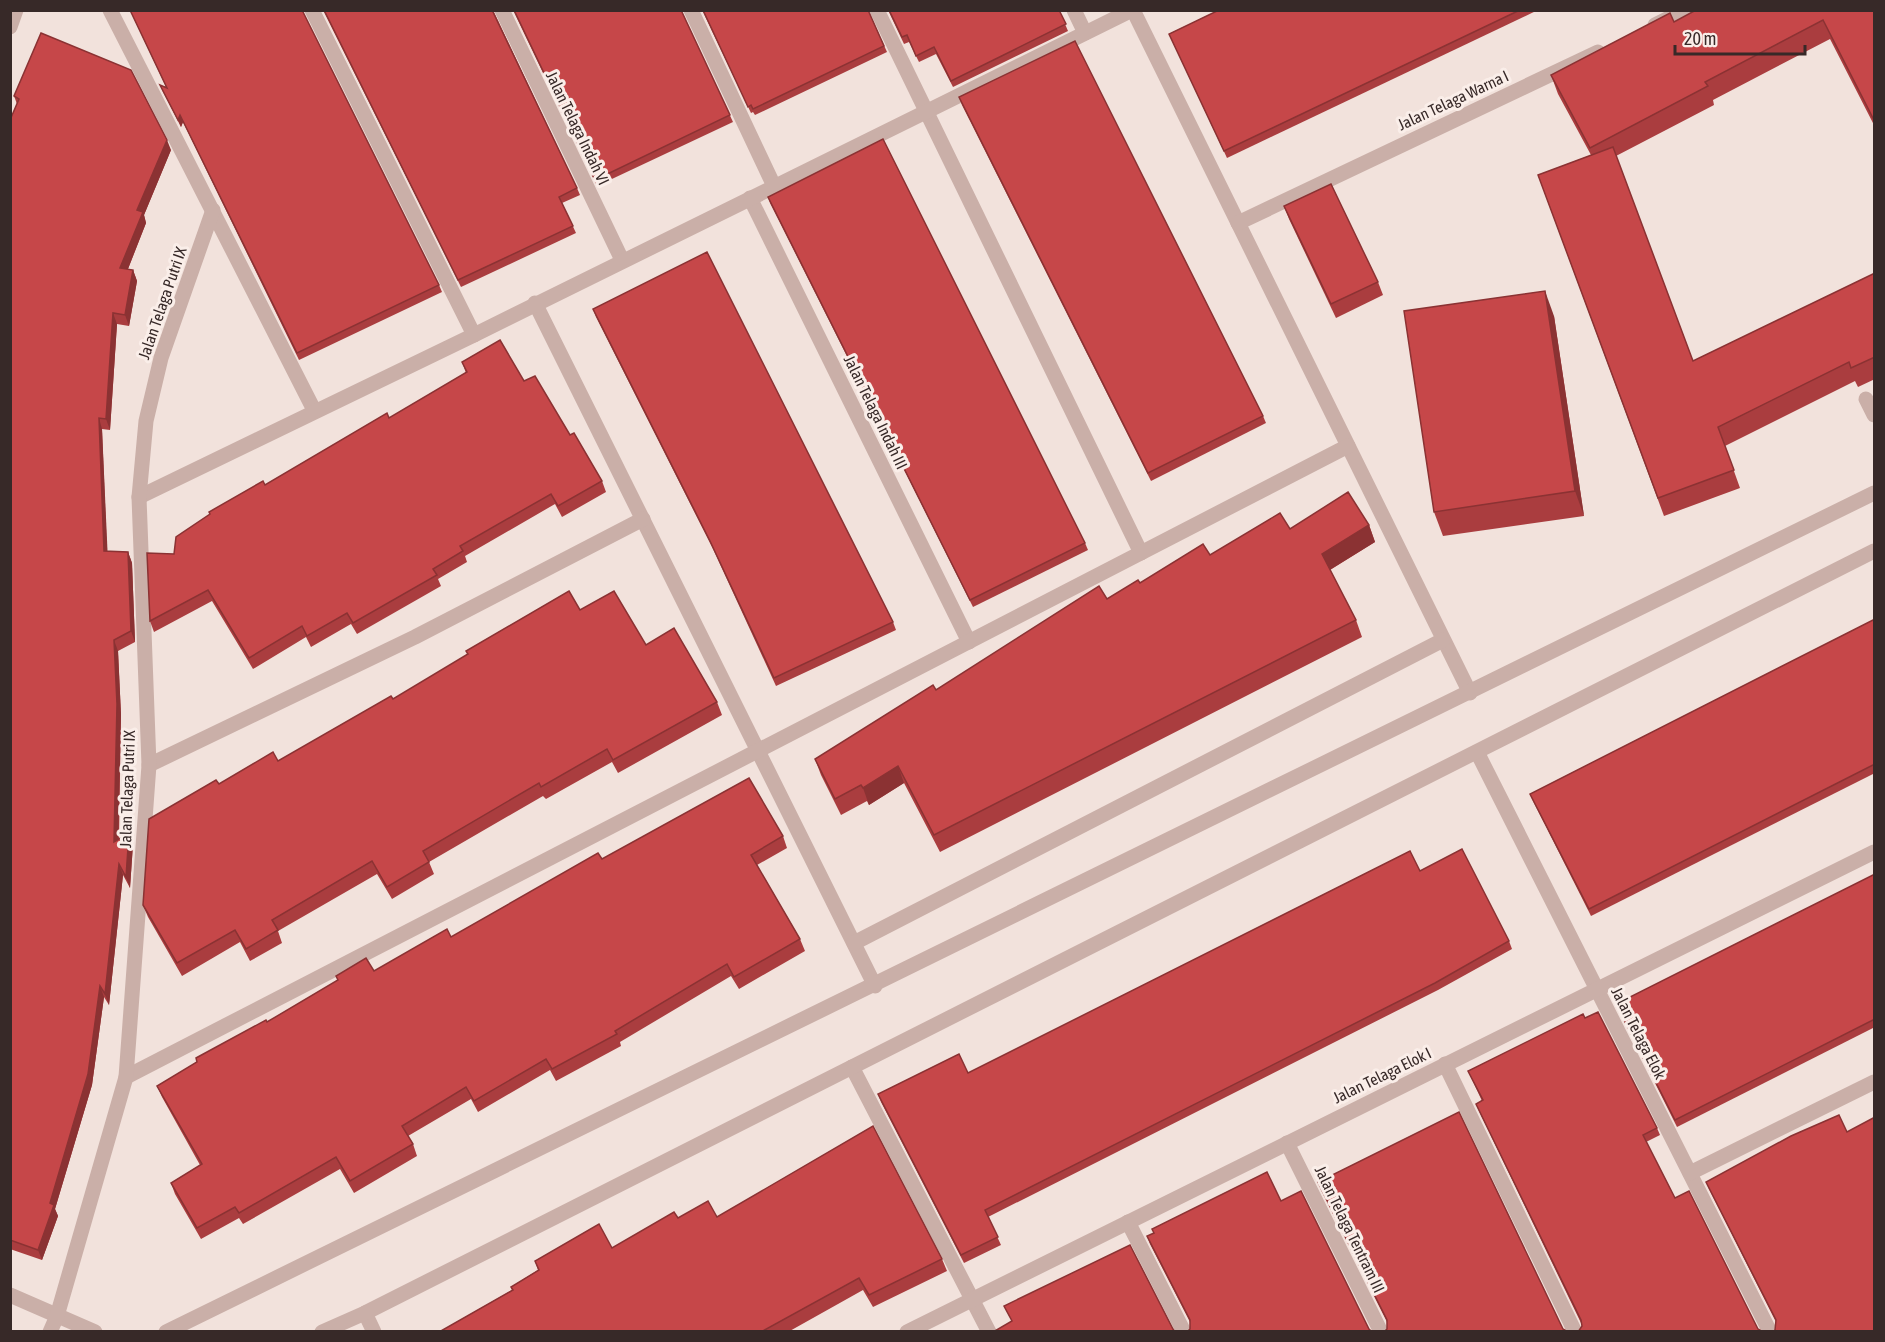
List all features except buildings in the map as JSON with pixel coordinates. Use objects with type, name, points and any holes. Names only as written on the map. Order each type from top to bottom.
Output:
[{"type":"street","points":[[10,27],[16,10]]},
{"type":"street","points":[[110,10],[314,410]]},
{"type":"street","points":[[312,10],[474,335]]},
{"type":"street","name":"Jalan Telaga Indah VI","points":[[502,10],[622,261]]},
{"type":"street","points":[[691,10],[774,186]]},
{"type":"street","points":[[877,10],[1141,553]]},
{"type":"street","points":[[1074,10],[1084,33]]},
{"type":"street","points":[[139,497],[314,410],[474,335],[1132,10],[1470,693]]},
{"type":"street","points":[[1642,31],[1684,11]]},
{"type":"street","name":"Jalan Telaga Warna I","points":[[1238,223],[1610,46]]},
{"type":"street","name":"Jalan Telaga Indah III","points":[[750,198],[969,642]]},
{"type":"street","name":"Jalan Telaga Putri IX","points":[[50,1332],[57,1316],[126,1077],[149,765],[139,497],[146,421],[161,358],[213,210]]},
{"type":"street","points":[[535,303],[875,986]]},
{"type":"street","points":[[1866,399],[1875,415]]},
{"type":"street","points":[[126,1077],[1347,446]]},
{"type":"street","points":[[166,1332],[875,986],[1875,493]]},
{"type":"street","points":[[149,765],[415,637],[643,519]]},
{"type":"street","points":[[322,1332],[364,1313],[1875,551]]},
{"type":"street","points":[[854,943],[1443,640]]},
{"type":"street","name":"Jalan Telaga Elok","points":[[1476,752],[1770,1332]]},
{"type":"street","name":"Jalan Telaga Elok I","points":[[907,1332],[1875,852]]},
{"type":"street","points":[[1445,1064],[1575,1332]]},
{"type":"street","points":[[852,1066],[989,1332]]},
{"type":"street","points":[[1690,1173],[1874,1082]]},
{"type":"street","name":"Jalan Telaga Tentram III","points":[[1287,1143],[1381,1332]]},
{"type":"street","points":[[1128,1222],[1184,1332]]},
{"type":"street","points":[[10,1295],[95,1332]]},
{"type":"street","points":[[364,1313],[374,1332]]}]
